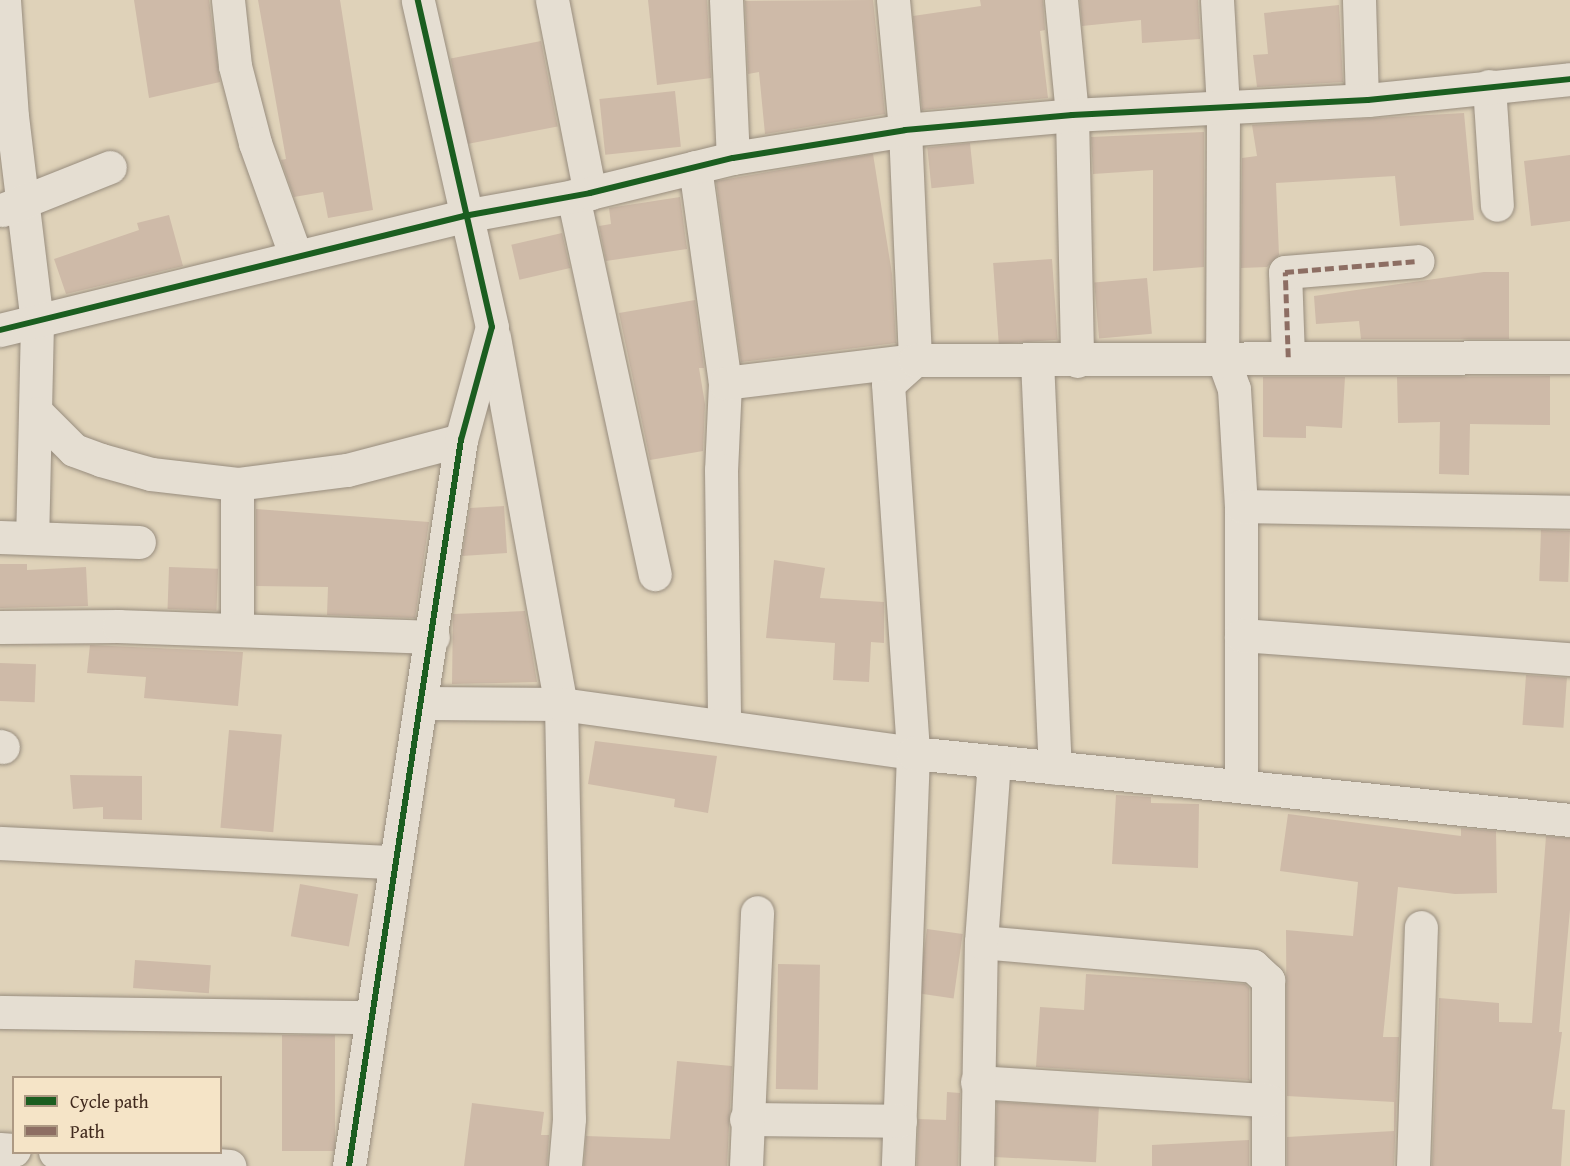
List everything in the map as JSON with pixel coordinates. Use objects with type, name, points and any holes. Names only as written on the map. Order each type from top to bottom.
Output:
[{"type":"street","points":[[4,0],[6,117],[11,208],[37,323],[37,412],[32,538]]},
{"type":"street","points":[[228,0],[235,66],[255,143],[296,257]]},
{"type":"street","points":[[418,0],[464,216],[477,253],[561,704],[569,1119],[565,1166]]},
{"type":"street","points":[[552,0],[581,195],[655,574]]},
{"type":"street","points":[[726,0],[734,158]]},
{"type":"street","points":[[893,0],[905,130],[915,360]]},
{"type":"street","points":[[1061,0],[1072,115],[1077,361]]},
{"type":"street","points":[[1217,0],[1223,109],[1222,356],[1234,389],[1241,506],[1241,786]]},
{"type":"street","points":[[1359,0],[1362,100]]},
{"type":"street","points":[[0,330],[37,323],[464,216],[581,195],[734,158],[905,130],[1072,115],[1223,109],[1362,100],[1570,79]]},
{"type":"street","points":[[1489,86],[1497,205]]},
{"type":"street","points":[[11,208],[110,167]]},
{"type":"street","points":[[694,167],[725,383],[721,470],[724,726]]},
{"type":"street","points":[[1288,357],[1286,272],[1418,261]]},
{"type":"street","points":[[349,1166],[393,862],[424,703],[461,440],[492,327]]},
{"type":"street","points":[[725,383],[915,360],[1077,361],[1222,356],[1570,357]]},
{"type":"street","points":[[898,1166],[913,753],[888,384],[915,360]]},
{"type":"street","points":[[1037,360],[1055,768]]},
{"type":"street","points":[[37,412],[74,450],[100,460],[151,474],[237,484],[347,470],[461,440]]},
{"type":"street","points":[[237,484],[237,630]]},
{"type":"street","points":[[1241,506],[1570,512]]},
{"type":"street","points":[[0,537],[139,542]]},
{"type":"street","points":[[0,627],[237,630],[433,637]]},
{"type":"street","points":[[1241,635],[1570,660]]},
{"type":"street","points":[[424,703],[561,704],[913,753],[1570,820]]},
{"type":"street","points":[[977,1166],[981,942],[994,762]]},
{"type":"street","points":[[0,843],[393,862]]},
{"type":"street","points":[[746,1166],[746,1119],[757,912]]},
{"type":"street","points":[[1413,1166],[1421,927]]},
{"type":"street","points":[[981,942],[1253,966],[1268,980],[1268,1166]]},
{"type":"street","points":[[0,1012],[372,1017]]},
{"type":"street","points":[[977,1082],[1267,1100]]},
{"type":"street","points":[[746,1119],[900,1121]]},
{"type":"street","points":[[81,1154],[229,1166]]},
{"type":"building","points":[[134,0],[209,0],[220,82],[149,98]]},
{"type":"building","points":[[258,0],[340,0],[373,210],[328,218],[323,192],[294,197],[281,160],[286,159]]},
{"type":"building","points":[[648,0],[707,0],[711,78],[657,85]]},
{"type":"building","points":[[873,0],[885,114],[765,134],[759,72],[748,74],[745,1]]},
{"type":"building","points":[[980,0],[1043,0],[1045,30],[1040,31],[1048,98],[922,110],[913,16],[981,6]]},
{"type":"building","points":[[1080,0],[1198,0],[1200,39],[1142,43],[1141,20],[1082,26]]},
{"type":"building","points":[[1339,5],[1343,82],[1257,87],[1253,55],[1268,54],[1264,13]]},
{"type":"building","points":[[541,41],[558,126],[467,144],[451,59]]},
{"type":"building","points":[[675,91],[681,147],[605,155],[599,99]]},
{"type":"building","points":[[1464,113],[1474,220],[1400,226],[1395,176],[1276,183],[1279,255],[1267,267],[1241,268],[1242,158],[1257,156],[1252,125]]},
{"type":"building","points":[[1204,132],[1204,267],[1153,271],[1153,170],[1093,174],[1091,137]]},
{"type":"building","points":[[970,143],[974,184],[932,188],[927,147]]},
{"type":"building","points":[[873,154],[892,274],[896,343],[741,362],[716,181]]},
{"type":"building","points":[[1570,155],[1570,221],[1531,226],[1524,161]]},
{"type":"building","points":[[680,197],[687,249],[606,261],[599,226],[611,224],[609,208]]},
{"type":"building","points":[[169,215],[183,266],[66,294],[54,259],[139,230],[137,223]]},
{"type":"building","points":[[562,233],[570,268],[519,280],[511,245]]},
{"type":"building","points":[[1052,259],[1058,340],[999,344],[993,263]]},
{"type":"building","points":[[1484,272],[1509,272],[1509,339],[1361,339],[1359,321],[1316,324],[1314,296]]},
{"type":"building","points":[[1147,278],[1152,334],[1099,338],[1094,283]]},
{"type":"building","points":[[695,300],[704,368],[699,368],[705,404],[703,451],[650,460],[619,313]]},
{"type":"building","points":[[1550,376],[1550,425],[1470,424],[1469,475],[1439,474],[1440,422],[1398,423],[1397,377]]},
{"type":"building","points":[[1263,377],[1345,377],[1342,428],[1306,426],[1306,438],[1263,437]]},
{"type":"building","points":[[504,506],[507,553],[462,556],[470,508]]},
{"type":"building","points":[[256,509],[429,522],[415,618],[327,615],[328,587],[256,586]]},
{"type":"building","points":[[1541,530],[1570,531],[1568,582],[1539,581]]},
{"type":"building","points":[[774,560],[825,568],[820,598],[884,602],[884,643],[871,642],[869,682],[833,680],[835,643],[766,638]]},
{"type":"building","points":[[0,564],[27,564],[27,570],[86,567],[88,606],[0,608]]},
{"type":"building","points":[[169,567],[218,569],[217,611],[168,609]]},
{"type":"building","points":[[525,611],[537,682],[452,684],[453,614]]},
{"type":"building","points":[[90,645],[243,652],[238,706],[144,698],[146,677],[87,673]]},
{"type":"building","points":[[0,663],[36,664],[35,702],[0,701]]},
{"type":"building","points":[[1526,675],[1567,678],[1563,728],[1523,725]]},
{"type":"building","points":[[229,730],[282,735],[273,832],[220,828]]},
{"type":"building","points":[[595,741],[717,756],[708,813],[674,807],[675,799],[588,784]]},
{"type":"building","points":[[70,775],[142,776],[142,820],[103,819],[103,807],[73,809]]},
{"type":"building","points":[[1116,795],[1151,797],[1151,803],[1199,804],[1198,868],[1112,864]]},
{"type":"building","points":[[1288,814],[1461,836],[1461,828],[1496,831],[1497,893],[1455,894],[1398,887],[1383,1037],[1399,1037],[1394,1166],[1287,1166],[1287,1137],[1394,1131],[1394,1102],[1287,1096],[1286,930],[1353,936],[1358,882],[1280,871]]},
{"type":"building","points":[[1546,836],[1570,838],[1570,910],[1559,1032],[1562,1032],[1552,1109],[1565,1110],[1561,1166],[1432,1166],[1439,998],[1499,1003],[1499,1022],[1532,1023]]},
{"type":"building","points":[[300,884],[358,894],[349,946],[291,936]]},
{"type":"building","points":[[927,929],[963,934],[954,998],[918,993]]},
{"type":"building","points":[[135,960],[211,965],[209,993],[133,988]]},
{"type":"building","points":[[778,964],[820,965],[818,1090],[776,1089]]},
{"type":"building","points":[[1086,974],[1245,984],[1249,988],[1249,1080],[1036,1067],[1040,1007],[1084,1010]]},
{"type":"building","points":[[282,1035],[335,1035],[335,1151],[282,1151]]},
{"type":"building","points":[[677,1061],[732,1066],[727,1166],[584,1166],[586,1136],[670,1139]]},
{"type":"building","points":[[947,1092],[960,1093],[958,1166],[917,1166],[918,1119],[946,1120]]},
{"type":"building","points":[[997,1102],[1099,1107],[1096,1162],[994,1157]]},
{"type":"building","points":[[472,1103],[544,1112],[541,1135],[549,1135],[547,1166],[464,1166]]},
{"type":"building","points":[[1249,1140],[1249,1166],[1152,1166],[1152,1145]]},
{"type":"marked path","points":[[1288,357],[1285,272],[1418,261]]},
{"type":"cycle path","points":[[349,1166],[461,440],[492,327],[418,0]]},
{"type":"cycle path","points":[[0,330],[464,216],[590,193],[733,158],[905,130],[1072,115],[1368,100],[1570,79]]}]
